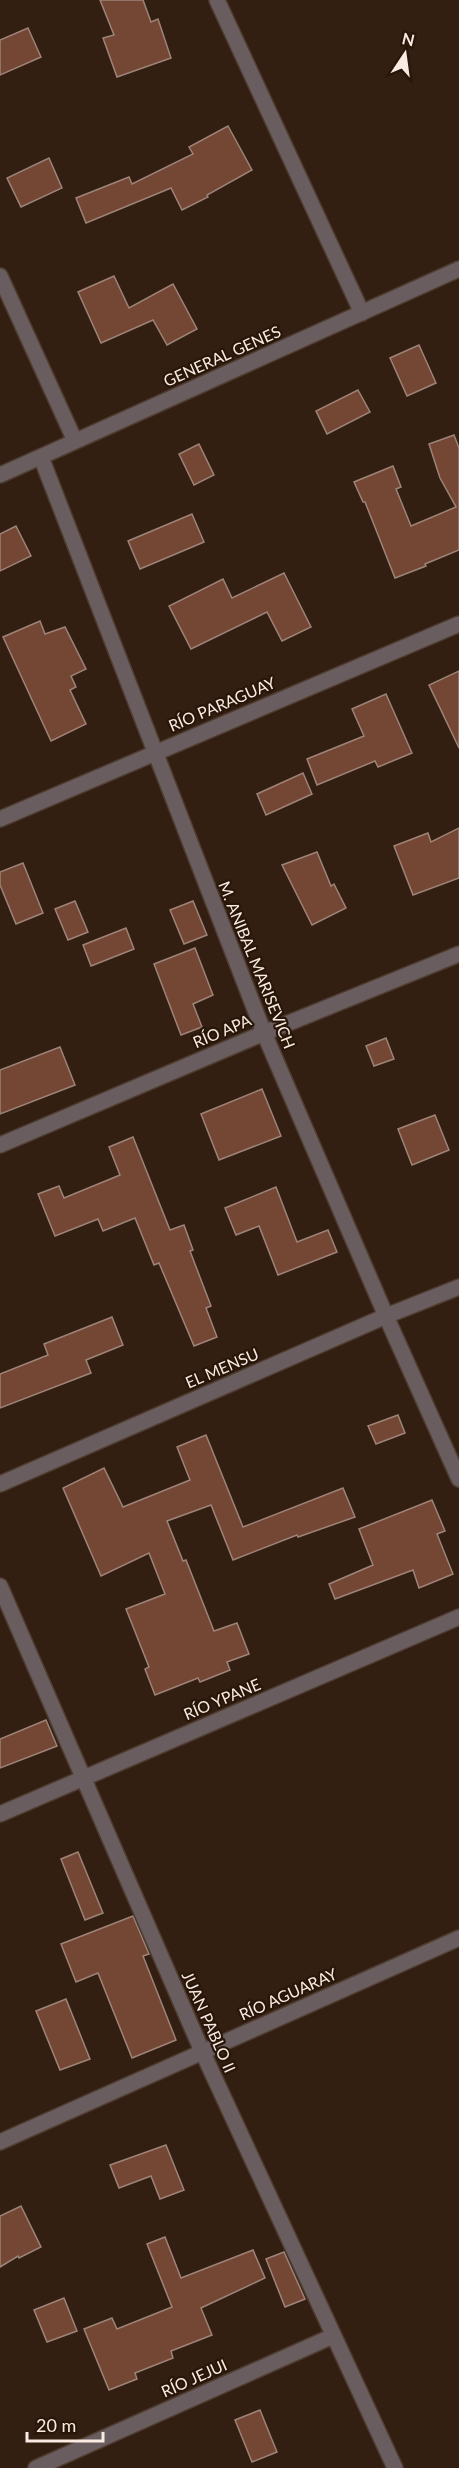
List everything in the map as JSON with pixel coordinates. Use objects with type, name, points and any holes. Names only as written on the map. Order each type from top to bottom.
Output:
[{"type":"street","points":[[217,0],[362,313]]},
{"type":"street","name":"GENERAL GENES","points":[[0,475],[459,269]]},
{"type":"street","points":[[0,276],[75,441]]},
{"type":"street","name":"M. ANIBAL MARISEVICH","points":[[41,457],[264,1033],[459,1479]]},
{"type":"street","name":"RÍO PARAGUAY","points":[[0,819],[459,624]]},
{"type":"street","name":"RÍO APA","points":[[0,1145],[264,1033],[459,954]]},
{"type":"street","name":"EL MENSU","points":[[0,1484],[386,1316],[459,1287]]},
{"type":"street","name":"JUAN PABLO II","points":[[0,1586],[202,2051],[395,2468]]},
{"type":"street","name":"RÍO YPANE","points":[[0,1814],[459,1617]]},
{"type":"street","name":"RÍO AGUARAY","points":[[0,2142],[459,1938]]},
{"type":"street","name":"RÍO JEJUI","points":[[36,2468],[333,2336]]},
{"type":"building","points":[[100,0],[143,0],[151,22],[158,19],[171,58],[117,77],[103,38],[114,35]]},
{"type":"building","points":[[28,28],[41,57],[0,75],[0,40]]},
{"type":"building","points":[[228,126],[252,170],[182,210],[171,188],[86,223],[76,198],[129,177],[132,184],[193,154],[189,147]]},
{"type":"building","points":[[49,158],[62,188],[21,207],[7,178]]},
{"type":"building","points":[[114,276],[129,308],[173,284],[197,329],[167,345],[153,320],[101,343],[78,292]]},
{"type":"building","points":[[419,345],[436,383],[407,396],[390,358]]},
{"type":"building","points":[[358,390],[370,412],[327,434],[316,411]]},
{"type":"building","points":[[454,435],[459,448],[459,550],[395,578],[365,502],[354,482],[393,466],[401,487],[396,489],[411,526],[456,507],[440,478],[429,444]]},
{"type":"building","points":[[199,444],[214,475],[194,485],[179,454]]},
{"type":"building","points":[[192,514],[204,542],[140,569],[128,541]]},
{"type":"building","points":[[16,526],[31,556],[0,571],[0,534]]},
{"type":"building","points":[[284,573],[311,627],[282,641],[267,612],[191,649],[169,606],[223,579],[232,598]]},
{"type":"building","points":[[40,621],[45,634],[65,627],[86,669],[71,676],[76,687],[70,690],[86,724],[51,741],[3,637]]},
{"type":"building","points":[[459,671],[459,748],[429,685]]},
{"type":"building","points":[[386,694],[412,753],[378,767],[375,761],[317,785],[307,759],[364,736],[352,709]]},
{"type":"building","points":[[303,773],[312,794],[266,815],[257,794]]},
{"type":"building","points":[[459,828],[459,878],[413,895],[394,846],[428,833],[431,842]]},
{"type":"building","points":[[317,852],[331,886],[334,884],[346,908],[312,925],[282,865]]},
{"type":"building","points":[[23,863],[43,913],[16,924],[0,885],[0,872]]},
{"type":"building","points":[[75,901],[88,932],[68,940],[55,909]]},
{"type":"building","points":[[193,901],[207,935],[184,944],[170,910]]},
{"type":"building","points":[[126,928],[134,949],[91,966],[83,945]]},
{"type":"building","points":[[195,948],[213,995],[193,1004],[202,1027],[181,1035],[154,964]]},
{"type":"building","points":[[386,1038],[394,1059],[374,1066],[366,1046]]},
{"type":"building","points":[[60,1047],[75,1085],[0,1114],[0,1070]]},
{"type":"building","points":[[262,1089],[281,1136],[219,1160],[201,1114]]},
{"type":"building","points":[[435,1115],[449,1150],[412,1165],[398,1129]]},
{"type":"building","points":[[133,1137],[170,1230],[184,1225],[193,1250],[190,1251],[211,1306],[206,1308],[217,1337],[194,1346],[159,1263],[154,1265],[135,1218],[103,1231],[98,1219],[55,1236],[38,1194],[59,1186],[64,1198],[120,1175],[109,1147]]},
{"type":"building","points":[[276,1187],[297,1242],[328,1230],[337,1252],[278,1275],[259,1226],[236,1235],[225,1208]]},
{"type":"building","points":[[112,1317],[123,1345],[86,1360],[91,1373],[0,1408],[0,1374],[48,1355],[44,1344]]},
{"type":"building","points":[[398,1415],[405,1433],[376,1444],[368,1426]]},
{"type":"building","points":[[206,1435],[243,1527],[343,1488],[355,1517],[298,1537],[297,1535],[233,1560],[211,1505],[167,1521],[183,1561],[186,1560],[214,1631],[237,1623],[249,1654],[227,1662],[230,1670],[200,1682],[198,1678],[155,1695],[145,1669],[149,1667],[126,1609],[165,1594],[149,1553],[101,1576],[63,1488],[104,1468],[123,1507],[190,1480],[177,1447]]},
{"type":"building","points":[[432,1500],[445,1531],[437,1534],[453,1574],[419,1588],[413,1570],[335,1599],[329,1584],[373,1565],[359,1529]]},
{"type":"building","points":[[46,1720],[57,1746],[0,1768],[0,1739]]},
{"type":"building","points":[[78,1852],[103,1913],[85,1920],[61,1859]]},
{"type":"building","points":[[133,1916],[149,1954],[143,1956],[176,2040],[132,2058],[98,1973],[76,1982],[61,1944]]},
{"type":"building","points":[[66,1999],[90,2059],[60,2070],[36,2011]]},
{"type":"building","points":[[166,2145],[184,2190],[160,2199],[151,2176],[119,2188],[110,2165]]},
{"type":"building","points":[[21,2206],[41,2247],[19,2258],[18,2256],[0,2267],[0,2216]]},
{"type":"building","points":[[165,2237],[181,2278],[253,2250],[265,2278],[201,2308],[212,2335],[171,2351],[173,2358],[135,2373],[137,2379],[109,2390],[84,2329],[112,2318],[117,2329],[172,2307],[147,2244]]},
{"type":"building","points":[[284,2252],[305,2299],[285,2307],[266,2259]]},
{"type":"building","points":[[64,2298],[77,2331],[47,2342],[34,2310]]},
{"type":"building","points":[[260,2410],[277,2452],[252,2462],[235,2420]]}]
